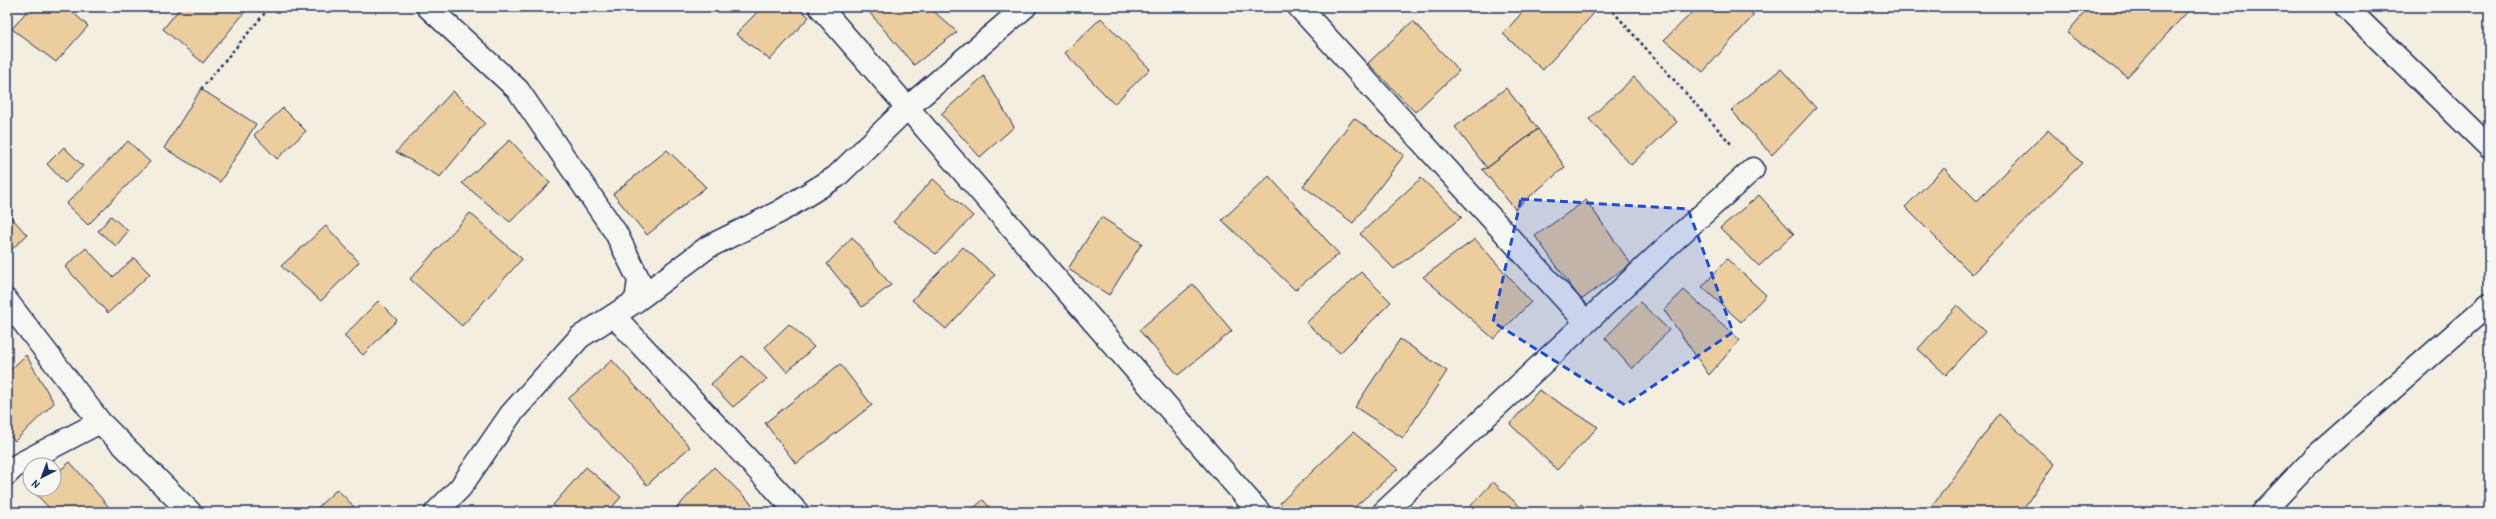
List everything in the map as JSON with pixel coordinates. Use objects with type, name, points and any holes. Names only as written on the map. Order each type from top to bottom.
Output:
[{"type":"street","points":[[428,7],[518,90],[616,233],[639,280],[636,302]]},
{"type":"street","points":[[820,7],[1259,512]]},
{"type":"street","points":[[436,512],[460,488],[510,414],[575,342],[636,302],[708,247],[779,212],[836,177],[907,108],[1025,7]]},
{"type":"street","points":[[1299,7],[1586,322]]},
{"type":"street","points":[[2346,7],[2489,147]]},
{"type":"street","points":[[1384,512],[1586,322],[1753,169]]},
{"type":"street","points":[[7,301],[100,422],[190,512]]},
{"type":"street","points":[[2262,512],[2316,456],[2489,304]]},
{"type":"street","points":[[614,316],[797,512]]},
{"type":"street","points":[[7,474],[14,467],[100,422]]},
{"type":"path","points":[[201,89],[270,7]]},
{"type":"path","points":[[1609,7],[1753,169]]},
{"type":"highlighted area","points":[[1521,199],[1688,209],[1733,332],[1625,405],[1493,322]]},
{"type":"building","points":[[30,7],[67,7],[88,26],[56,62],[12,29]]},
{"type":"building","points":[[181,7],[249,7],[203,63],[163,29]]},
{"type":"building","points":[[762,7],[798,7],[809,17],[770,60],[736,34]]},
{"type":"building","points":[[874,7],[929,7],[957,32],[914,65],[869,12]]},
{"type":"building","points":[[1527,7],[1590,7],[1595,12],[1543,70],[1503,34]]},
{"type":"building","points":[[1698,7],[1743,7],[1754,15],[1703,72],[1664,40]]},
{"type":"building","points":[[2089,7],[2192,7],[2127,77],[2067,33]]},
{"type":"building","points":[[1101,18],[1150,69],[1114,104],[1065,53]]},
{"type":"building","points":[[1413,21],[1459,71],[1415,112],[1368,63]]},
{"type":"building","points":[[1781,69],[1816,108],[1772,155],[1731,110]]},
{"type":"building","points":[[984,76],[1014,127],[980,157],[941,114]]},
{"type":"building","points":[[1634,77],[1677,122],[1631,165],[1589,119]]},
{"type":"building","points":[[1506,88],[1538,129],[1487,168],[1455,127]]},
{"type":"building","points":[[201,89],[256,124],[220,182],[164,148]]},
{"type":"building","points":[[453,91],[485,123],[440,177],[396,152]]},
{"type":"building","points":[[283,108],[306,131],[277,159],[254,135]]},
{"type":"building","points":[[1354,118],[1404,155],[1353,223],[1303,186]]},
{"type":"building","points":[[1538,129],[1565,167],[1515,209],[1482,169],[1487,168]]},
{"type":"building","points":[[2048,130],[2082,163],[1972,274],[1905,207],[1944,168],[1977,201]]},
{"type":"building","points":[[510,140],[550,183],[510,222],[462,183]]},
{"type":"building","points":[[128,141],[150,162],[88,225],[66,204]]},
{"type":"building","points":[[64,147],[83,166],[65,183],[47,164]]},
{"type":"building","points":[[667,150],[706,187],[647,235],[613,194]]},
{"type":"building","points":[[1269,176],[1339,254],[1295,290],[1222,220]]},
{"type":"building","points":[[1421,178],[1462,217],[1394,269],[1360,234]]},
{"type":"building","points":[[933,179],[973,216],[936,254],[893,222]]},
{"type":"building","points":[[1759,195],[1794,234],[1759,266],[1720,228]]},
{"type":"building","points":[[1586,200],[1631,264],[1581,300],[1535,236]]},
{"type":"building","points":[[470,213],[522,259],[462,326],[410,279]]},
{"type":"building","points":[[111,216],[128,231],[116,246],[98,231]]},
{"type":"building","points":[[11,217],[27,235],[7,254],[7,221]]},
{"type":"building","points":[[1101,217],[1142,243],[1109,295],[1068,269]]},
{"type":"building","points":[[326,226],[359,262],[321,301],[281,266]]},
{"type":"building","points":[[852,237],[891,285],[862,307],[827,264]]},
{"type":"building","points":[[1475,239],[1531,302],[1494,339],[1423,277]]},
{"type":"building","points":[[963,247],[995,275],[946,329],[912,300]]},
{"type":"building","points":[[86,248],[113,277],[134,258],[150,274],[108,313],[65,267]]},
{"type":"building","points":[[1727,259],[1766,295],[1741,322],[1702,287]]},
{"type":"building","points":[[1361,272],[1391,302],[1340,353],[1306,323]]},
{"type":"building","points":[[1193,284],[1232,331],[1178,375],[1139,330]]},
{"type":"building","points":[[1684,290],[1740,340],[1709,375],[1664,310]]},
{"type":"building","points":[[378,301],[397,320],[363,355],[344,336]]},
{"type":"building","points":[[1640,302],[1669,330],[1632,369],[1605,338]]},
{"type":"building","points":[[1957,305],[1985,332],[1946,375],[1918,349]]},
{"type":"building","points":[[789,324],[814,347],[787,372],[765,347]]},
{"type":"building","points":[[1400,339],[1447,371],[1403,438],[1355,407]]},
{"type":"building","points":[[26,355],[54,403],[15,441],[7,433],[7,373]]},
{"type":"building","points":[[742,356],[767,379],[733,407],[711,384]]},
{"type":"building","points":[[612,360],[690,447],[647,485],[568,399]]},
{"type":"building","points":[[840,364],[872,405],[796,464],[765,423]]},
{"type":"building","points":[[1539,390],[1598,427],[1557,470],[1510,424]]},
{"type":"building","points":[[1999,414],[2054,464],[2021,512],[1928,512]]},
{"type":"building","points":[[1353,432],[1398,469],[1349,512],[1289,512],[1280,503]]},
{"type":"building","points":[[70,462],[108,506],[99,512],[53,512],[39,497],[62,497],[62,468]]},
{"type":"building","points":[[586,467],[621,497],[608,512],[561,512],[553,505]]},
{"type":"building","points":[[714,467],[752,504],[745,512],[673,512]]},
{"type":"building","points":[[1493,482],[1526,512],[1465,512]]},
{"type":"building","points":[[337,489],[359,512],[313,512]]},
{"type":"building","points":[[983,500],[994,512],[969,512]]},
{"type":"building","points":[[1581,504],[1591,512],[1574,512]]}]
